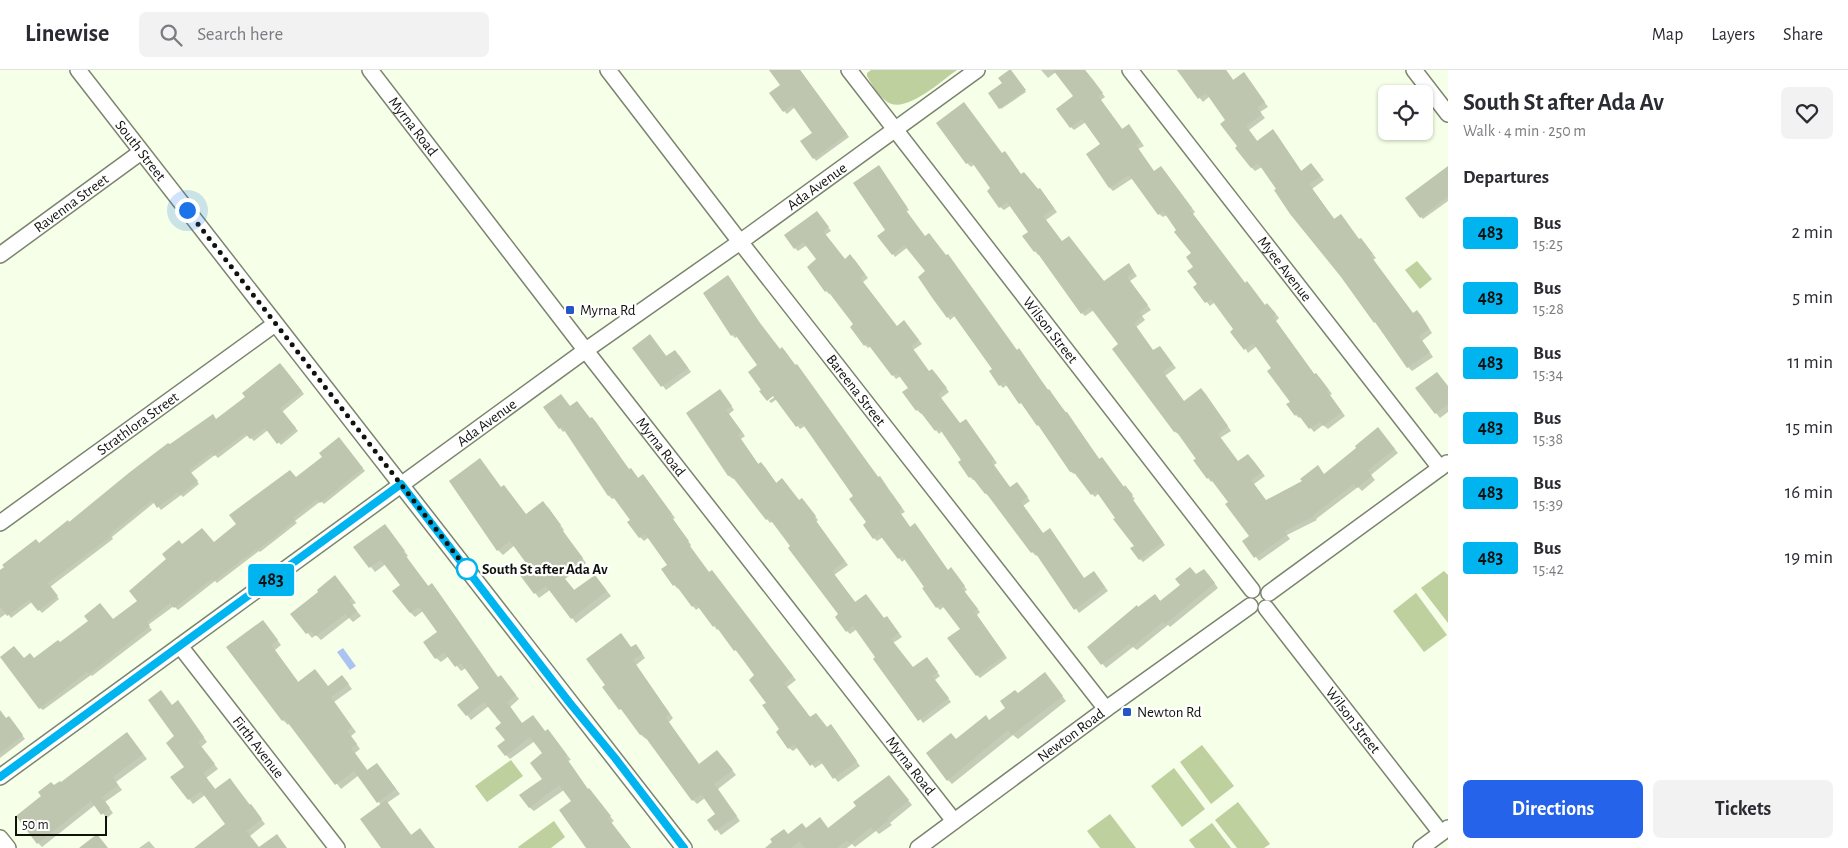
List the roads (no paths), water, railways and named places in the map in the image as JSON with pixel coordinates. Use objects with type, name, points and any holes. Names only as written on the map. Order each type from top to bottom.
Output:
[{"type":"street","name":"South Street","points":[[78,70],[684,848]]},
{"type":"street","name":"Myrna Road","points":[[370,70],[954,821]]},
{"type":"street","name":"Bareena Street","points":[[608,70],[740,242],[1106,709]]},
{"type":"street","name":"Wilson Street","points":[[849,70],[1252,590]]},
{"type":"street","name":"Ada Avenue","points":[[0,777],[401,484],[586,350],[740,242],[976,70]]},
{"type":"street","name":"Myee Avenue","points":[[1130,70],[1444,465]]},
{"type":"street","points":[[1414,70],[1448,114]]},
{"type":"street","name":"Ravenna Street","points":[[0,255],[141,152]]},
{"type":"street","name":"Strathlora Street","points":[[0,523],[275,324]]},
{"type":"street","points":[[1268,593],[1444,465]]},
{"type":"street","points":[[1259,588],[1268,593],[1270,603],[1266,608],[1256,610],[1250,606],[1248,596],[1252,590],[1259,588]]},
{"type":"street","name":"Newton Road","points":[[918,848],[1106,709],[1250,606]]},
{"type":"street","name":"Wilson Street","points":[[1266,608],[1445,831]]},
{"type":"street","name":"Firth Avenue","points":[[180,646],[336,848]]},
{"type":"street","points":[[1421,848],[1445,831]]},
{"type":"street","points":[[0,838],[8,848]]},
{"type":"water","points":[[343,648],[356,666],[350,670],[337,652]]},
{"type":"place","name":"Myrna Rd","points":[[570,310]]},
{"type":"place","name":"South St after Ada Av","points":[[467,569]]},
{"type":"place","name":"Newton Rd","points":[[1127,712]]}]
